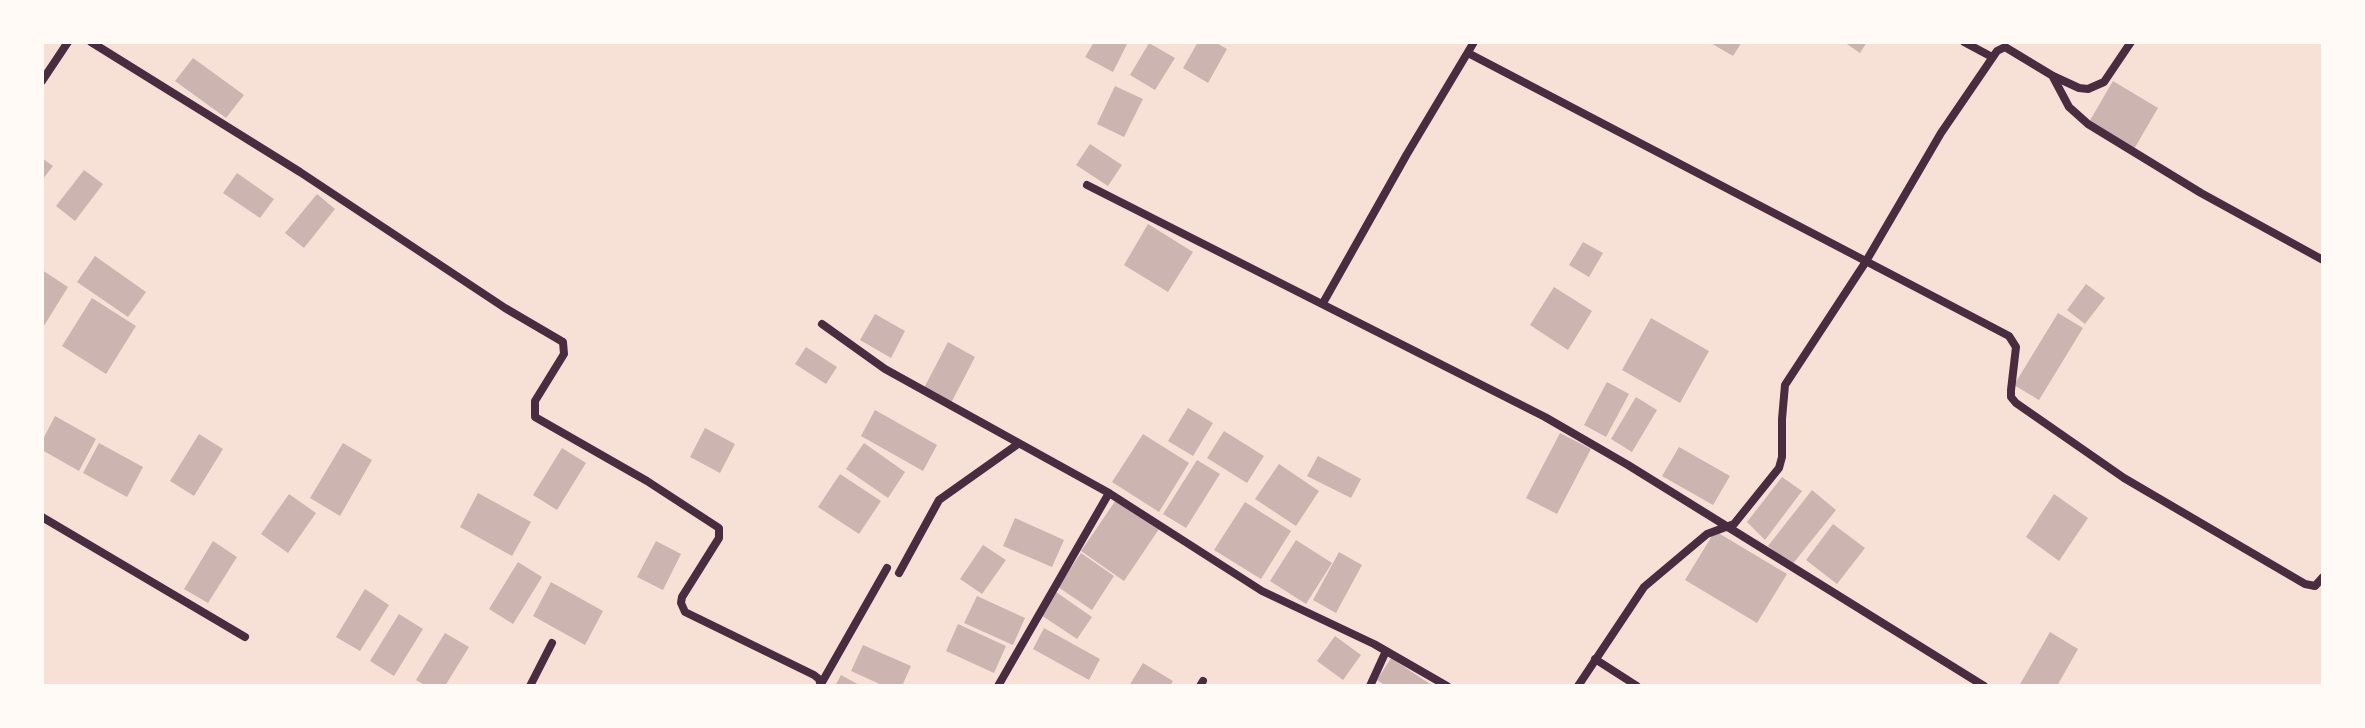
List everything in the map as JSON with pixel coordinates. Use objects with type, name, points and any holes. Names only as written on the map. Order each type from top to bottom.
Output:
[{"type":"street","points":[[42,81],[68,42]]},
{"type":"street","points":[[91,42],[300,172],[505,308],[563,342],[564,354],[535,401],[535,417],[647,481],[719,528],[719,538],[682,597],[685,612],[814,675],[821,685],[887,568]]},
{"type":"street","points":[[1323,303],[1474,42]]},
{"type":"street","points":[[1964,42],[1992,57]]},
{"type":"street","points":[[1578,686],[1644,587],[1707,534],[1741,518],[1779,468],[1785,385],[1865,263],[1941,133],[1999,48],[2005,47],[2079,88],[2097,87],[2104,82],[2131,42]]},
{"type":"street","points":[[1468,53],[2009,336],[2016,347],[2011,397],[2124,478],[2305,584],[2315,586],[2323,577]]},
{"type":"street","points":[[2053,76],[2069,107],[2088,124],[2201,193],[2323,260]]},
{"type":"street","points":[[1087,185],[1545,417],[1728,526],[1984,686]]},
{"type":"street","points":[[822,324],[885,369],[1109,493],[1262,591],[1386,651],[1447,686]]},
{"type":"street","points":[[899,573],[939,500],[1018,444]]},
{"type":"street","points":[[998,686],[1109,493]]},
{"type":"street","points":[[42,517],[245,637]]},
{"type":"street","points":[[530,686],[552,643]]},
{"type":"street","points":[[1370,686],[1386,651]]},
{"type":"street","points":[[1595,659],[1637,686]]},
{"type":"building","points":[[1094,42],[1128,42],[1113,72],[1085,57]]},
{"type":"building","points":[[1198,42],[1215,42],[1227,49],[1208,83],[1183,68]]},
{"type":"building","points":[[1709,42],[1742,42],[1733,56]]},
{"type":"building","points":[[1844,42],[1867,42],[1860,53]]},
{"type":"building","points":[[1149,43],[1175,58],[1155,90],[1130,75]]},
{"type":"building","points":[[193,58],[244,95],[226,118],[175,81]]},
{"type":"building","points":[[2113,81],[2158,108],[2134,149],[2089,122]]},
{"type":"building","points":[[1115,86],[1143,99],[1124,137],[1097,124]]},
{"type":"building","points":[[1090,144],[1122,165],[1108,186],[1076,165]]},
{"type":"building","points":[[42,158],[53,166],[42,180]]},
{"type":"building","points":[[84,170],[103,184],[75,221],[56,206]]},
{"type":"building","points":[[237,173],[274,199],[260,218],[223,193]]},
{"type":"building","points":[[317,194],[335,209],[304,248],[285,233]]},
{"type":"building","points":[[1148,224],[1193,252],[1168,292],[1124,265]]},
{"type":"building","points":[[1583,242],[1603,253],[1589,277],[1569,265]]},
{"type":"building","points":[[95,256],[146,292],[128,317],[77,282]]},
{"type":"building","points":[[42,270],[68,287],[42,329]]},
{"type":"building","points":[[2086,284],[2105,298],[2085,324],[2067,310]]},
{"type":"building","points":[[1554,287],[1592,311],[1568,350],[1530,325]]},
{"type":"building","points":[[92,298],[136,326],[106,374],[62,346]]},
{"type":"building","points":[[2058,313],[2083,328],[2039,400],[2014,385]]},
{"type":"building","points":[[875,314],[905,331],[891,358],[860,340]]},
{"type":"building","points":[[1651,318],[1709,351],[1680,403],[1622,370]]},
{"type":"building","points":[[948,342],[975,357],[951,403],[924,388]]},
{"type":"building","points":[[806,347],[837,367],[826,384],[795,364]]},
{"type":"building","points":[[1607,382],[1629,394],[1606,437],[1584,425]]},
{"type":"building","points":[[1636,397],[1657,410],[1632,452],[1611,439]]},
{"type":"building","points":[[1188,408],[1213,423],[1193,456],[1168,441]]},
{"type":"building","points":[[875,410],[937,445],[923,471],[861,436]]},
{"type":"building","points":[[55,416],[96,439],[79,471],[42,450],[42,441]]},
{"type":"building","points":[[705,428],[735,444],[720,473],[690,457]]},
{"type":"building","points":[[1224,431],[1264,456],[1247,483],[1207,458]]},
{"type":"building","points":[[1560,433],[1591,449],[1557,514],[1526,498]]},
{"type":"building","points":[[199,434],[223,449],[194,496],[170,481]]},
{"type":"building","points":[[1143,434],[1189,463],[1159,512],[1112,482]]},
{"type":"building","points":[[99,443],[143,467],[127,497],[83,473]]},
{"type":"building","points":[[343,443],[372,460],[340,516],[310,498]]},
{"type":"building","points":[[864,443],[905,472],[888,498],[846,469]]},
{"type":"building","points":[[1679,447],[1730,476],[1713,505],[1662,476]]},
{"type":"building","points":[[562,448],[586,463],[557,510],[533,495]]},
{"type":"building","points":[[1318,456],[1361,479],[1351,498],[1307,476]]},
{"type":"building","points":[[1197,460],[1220,474],[1186,528],[1163,514]]},
{"type":"building","points":[[1279,464],[1319,491],[1296,526],[1255,499]]},
{"type":"building","points":[[840,474],[881,501],[859,534],[818,507]]},
{"type":"building","points":[[1782,477],[1802,491],[1765,540],[1747,522]]},
{"type":"building","points":[[1812,490],[1836,510],[1791,566],[1768,546]]},
{"type":"building","points":[[478,493],[531,522],[512,556],[460,527]]},
{"type":"building","points":[[289,494],[316,513],[288,553],[261,534]]},
{"type":"building","points":[[2054,494],[2088,518],[2059,561],[2026,537]]},
{"type":"building","points":[[1116,500],[1159,529],[1124,581],[1081,551]]},
{"type":"building","points":[[1245,502],[1291,531],[1261,579],[1214,550]]},
{"type":"building","points":[[1015,518],[1064,540],[1052,567],[1003,546]]},
{"type":"building","points":[[1833,524],[1865,548],[1837,584],[1806,560]]},
{"type":"building","points":[[1715,531],[1787,574],[1757,623],[1685,580]]},
{"type":"building","points":[[1296,540],[1332,563],[1306,604],[1270,581]]},
{"type":"building","points":[[213,541],[237,557],[208,603],[184,589]]},
{"type":"building","points":[[656,541],[681,554],[663,590],[637,577]]},
{"type":"building","points":[[983,545],[1006,560],[982,594],[960,579]]},
{"type":"building","points":[[1339,552],[1362,565],[1336,613],[1313,600]]},
{"type":"building","points":[[1081,553],[1114,576],[1092,610],[1058,587]]},
{"type":"building","points":[[518,562],[542,577],[513,624],[489,609]]},
{"type":"building","points":[[551,582],[603,611],[585,645],[533,616]]},
{"type":"building","points":[[365,589],[389,605],[360,651],[336,637]]},
{"type":"building","points":[[1056,592],[1092,617],[1077,639],[1041,615]]},
{"type":"building","points":[[977,596],[1025,618],[1013,645],[964,623]]},
{"type":"building","points":[[399,614],[423,629],[394,676],[370,661]]},
{"type":"building","points":[[958,624],[1006,646],[994,673],[946,651]]},
{"type":"building","points":[[1044,628],[1100,659],[1089,680],[1033,649]]},
{"type":"building","points":[[2050,632],[2078,649],[2057,686],[2019,686]]},
{"type":"building","points":[[445,633],[469,647],[445,686],[426,686],[416,680]]},
{"type":"building","points":[[1335,636],[1361,655],[1343,680],[1317,661]]},
{"type":"building","points":[[863,645],[911,666],[902,686],[884,686],[851,671]]},
{"type":"building","points":[[1391,658],[1433,686],[1386,686],[1377,680]]},
{"type":"building","points":[[1143,663],[1173,681],[1170,686],[1129,686]]},
{"type":"building","points":[[841,675],[861,686],[835,686]]}]
